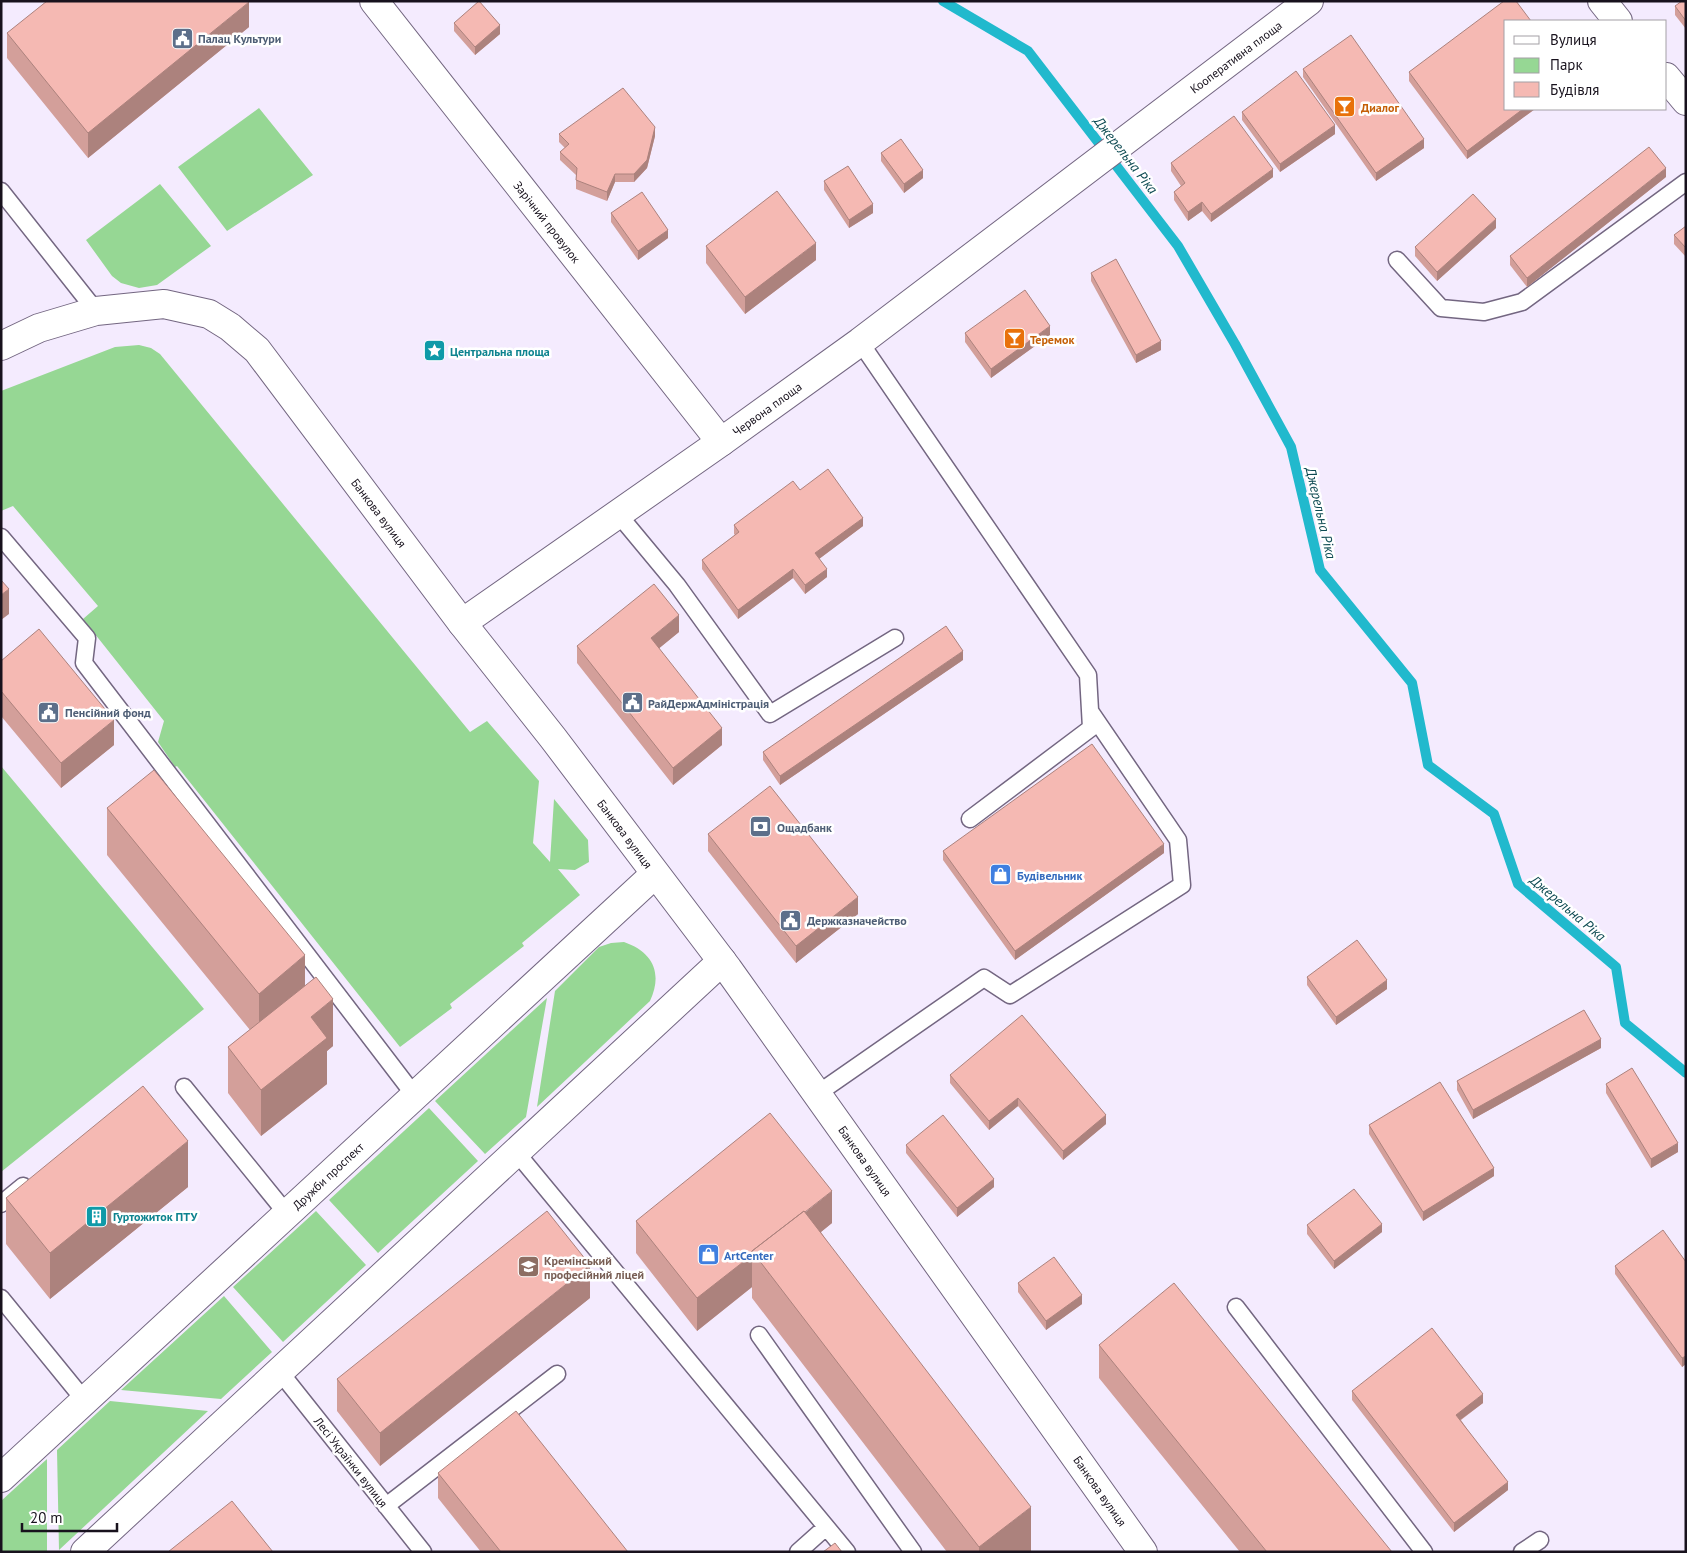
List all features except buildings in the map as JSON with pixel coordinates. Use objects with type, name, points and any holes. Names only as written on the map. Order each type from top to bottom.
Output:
[{"type":"street","name":"Зарічний провулок","points":[[374,1],[721,442]]},
{"type":"street","name":"Кооперативна площа","points":[[1065,185],[1309,1]]},
{"type":"street","points":[[1602,1],[1617,20]]},
{"type":"street","points":[[1667,78],[1686,101]]},
{"type":"street","name":"Червона площа","points":[[462,623],[721,442],[860,342],[1065,185]]},
{"type":"street","name":"Банкова вулиця","points":[[1,346],[39,328],[96,311],[164,304],[210,314],[230,327],[257,350],[462,623],[559,746],[722,961],[1143,1552]]},
{"type":"street","name":"Дружби проспект","points":[[1,1478],[655,874]]},
{"type":"street","points":[[85,1552],[722,961]]},
{"type":"lane","points":[[1396,260],[1441,308],[1484,312],[1494,310],[1522,302],[1686,182]]},
{"type":"lane","points":[[1,191],[96,311]]},
{"type":"lane","points":[[860,342],[1088,675],[1090,728],[970,819]]},
{"type":"lane","points":[[618,514],[677,585],[770,714],[895,638]]},
{"type":"lane","points":[[1,537],[87,638],[84,663],[416,1096]]},
{"type":"lane","points":[[817,1094],[984,978],[1010,995],[1182,885],[1178,840],[1090,711]]},
{"type":"lane","points":[[184,1087],[287,1214]]},
{"type":"lane","points":[[516,1152],[847,1552]]},
{"type":"lane","points":[[1,1204],[37,1174]]},
{"type":"lane","points":[[1,1298],[85,1401]]},
{"type":"lane","points":[[1236,1308],[1424,1552]]},
{"type":"lane","points":[[759,1335],[913,1552]]},
{"type":"lane","name":"Лесі Українки вулиця","points":[[280,1372],[423,1552]]},
{"type":"lane","points":[[386,1506],[557,1374]]},
{"type":"lane","points":[[798,1552],[826,1527]]},
{"type":"lane","points":[[1522,1552],[1540,1540]]},
{"type":"green space","points":[[259,108],[313,175],[227,231],[178,167]]},
{"type":"green space","points":[[160,184],[211,246],[157,285],[139,288],[121,283],[112,276],[86,240]]},
{"type":"green space","points":[[139,345],[151,348],[160,354],[470,732],[487,721],[539,781],[533,843],[550,862],[554,799],[588,840],[589,862],[575,870],[558,869],[580,895],[522,943],[524,946],[450,1004],[452,1008],[400,1047],[177,766],[175,767],[158,742],[164,721],[83,619],[98,606],[13,506],[1,511],[1,391],[115,347]]},
{"type":"green space","points":[[1,766],[204,1009],[1,1172]]},
{"type":"green space","points":[[624,942],[642,952],[653,965],[656,981],[650,1001],[537,1107],[555,991],[599,947],[611,943]]},
{"type":"green space","points":[[547,998],[526,1117],[485,1154],[435,1101]]},
{"type":"green space","points":[[429,1108],[478,1161],[378,1253],[329,1200]]},
{"type":"green space","points":[[316,1211],[366,1265],[283,1342],[233,1287]]},
{"type":"green space","points":[[224,1296],[272,1352],[221,1399],[121,1390]]},
{"type":"green space","points":[[110,1401],[208,1411],[59,1550],[57,1450]]},
{"type":"green space","points":[[47,1459],[47,1552],[1,1552],[1,1501]]},
{"type":"waterway","name":"Джерельна Ріка","points":[[943,1],[1028,51],[1178,246],[1235,344],[1291,447],[1320,570],[1412,683],[1428,765],[1494,814],[1518,884],[1616,967],[1625,1023],[1686,1073]]},
{"type":"place","name":"Палац Культури","points":[[182,38]]},
{"type":"place","name":"Диалог","points":[[1345,107]]},
{"type":"place","name":"Теремок","points":[[1014,339]]},
{"type":"place","name":"Центральна площа","points":[[434,351]]},
{"type":"place","name":"РайДержАдміністрація","points":[[632,703]]},
{"type":"place","name":"Пенсійний фонд","points":[[49,712]]},
{"type":"place","name":"Ощадбанк","points":[[761,827]]},
{"type":"place","name":"Будівельник","points":[[1001,875]]},
{"type":"place","name":"Держказначейство","points":[[791,920]]},
{"type":"place","name":"Гуртожиток ПТУ","points":[[97,1216]]},
{"type":"place","name":"ArtCenter","points":[[708,1255]]},
{"type":"place","name":"Кремінський професійний ліцей","points":[[528,1267]]}]
